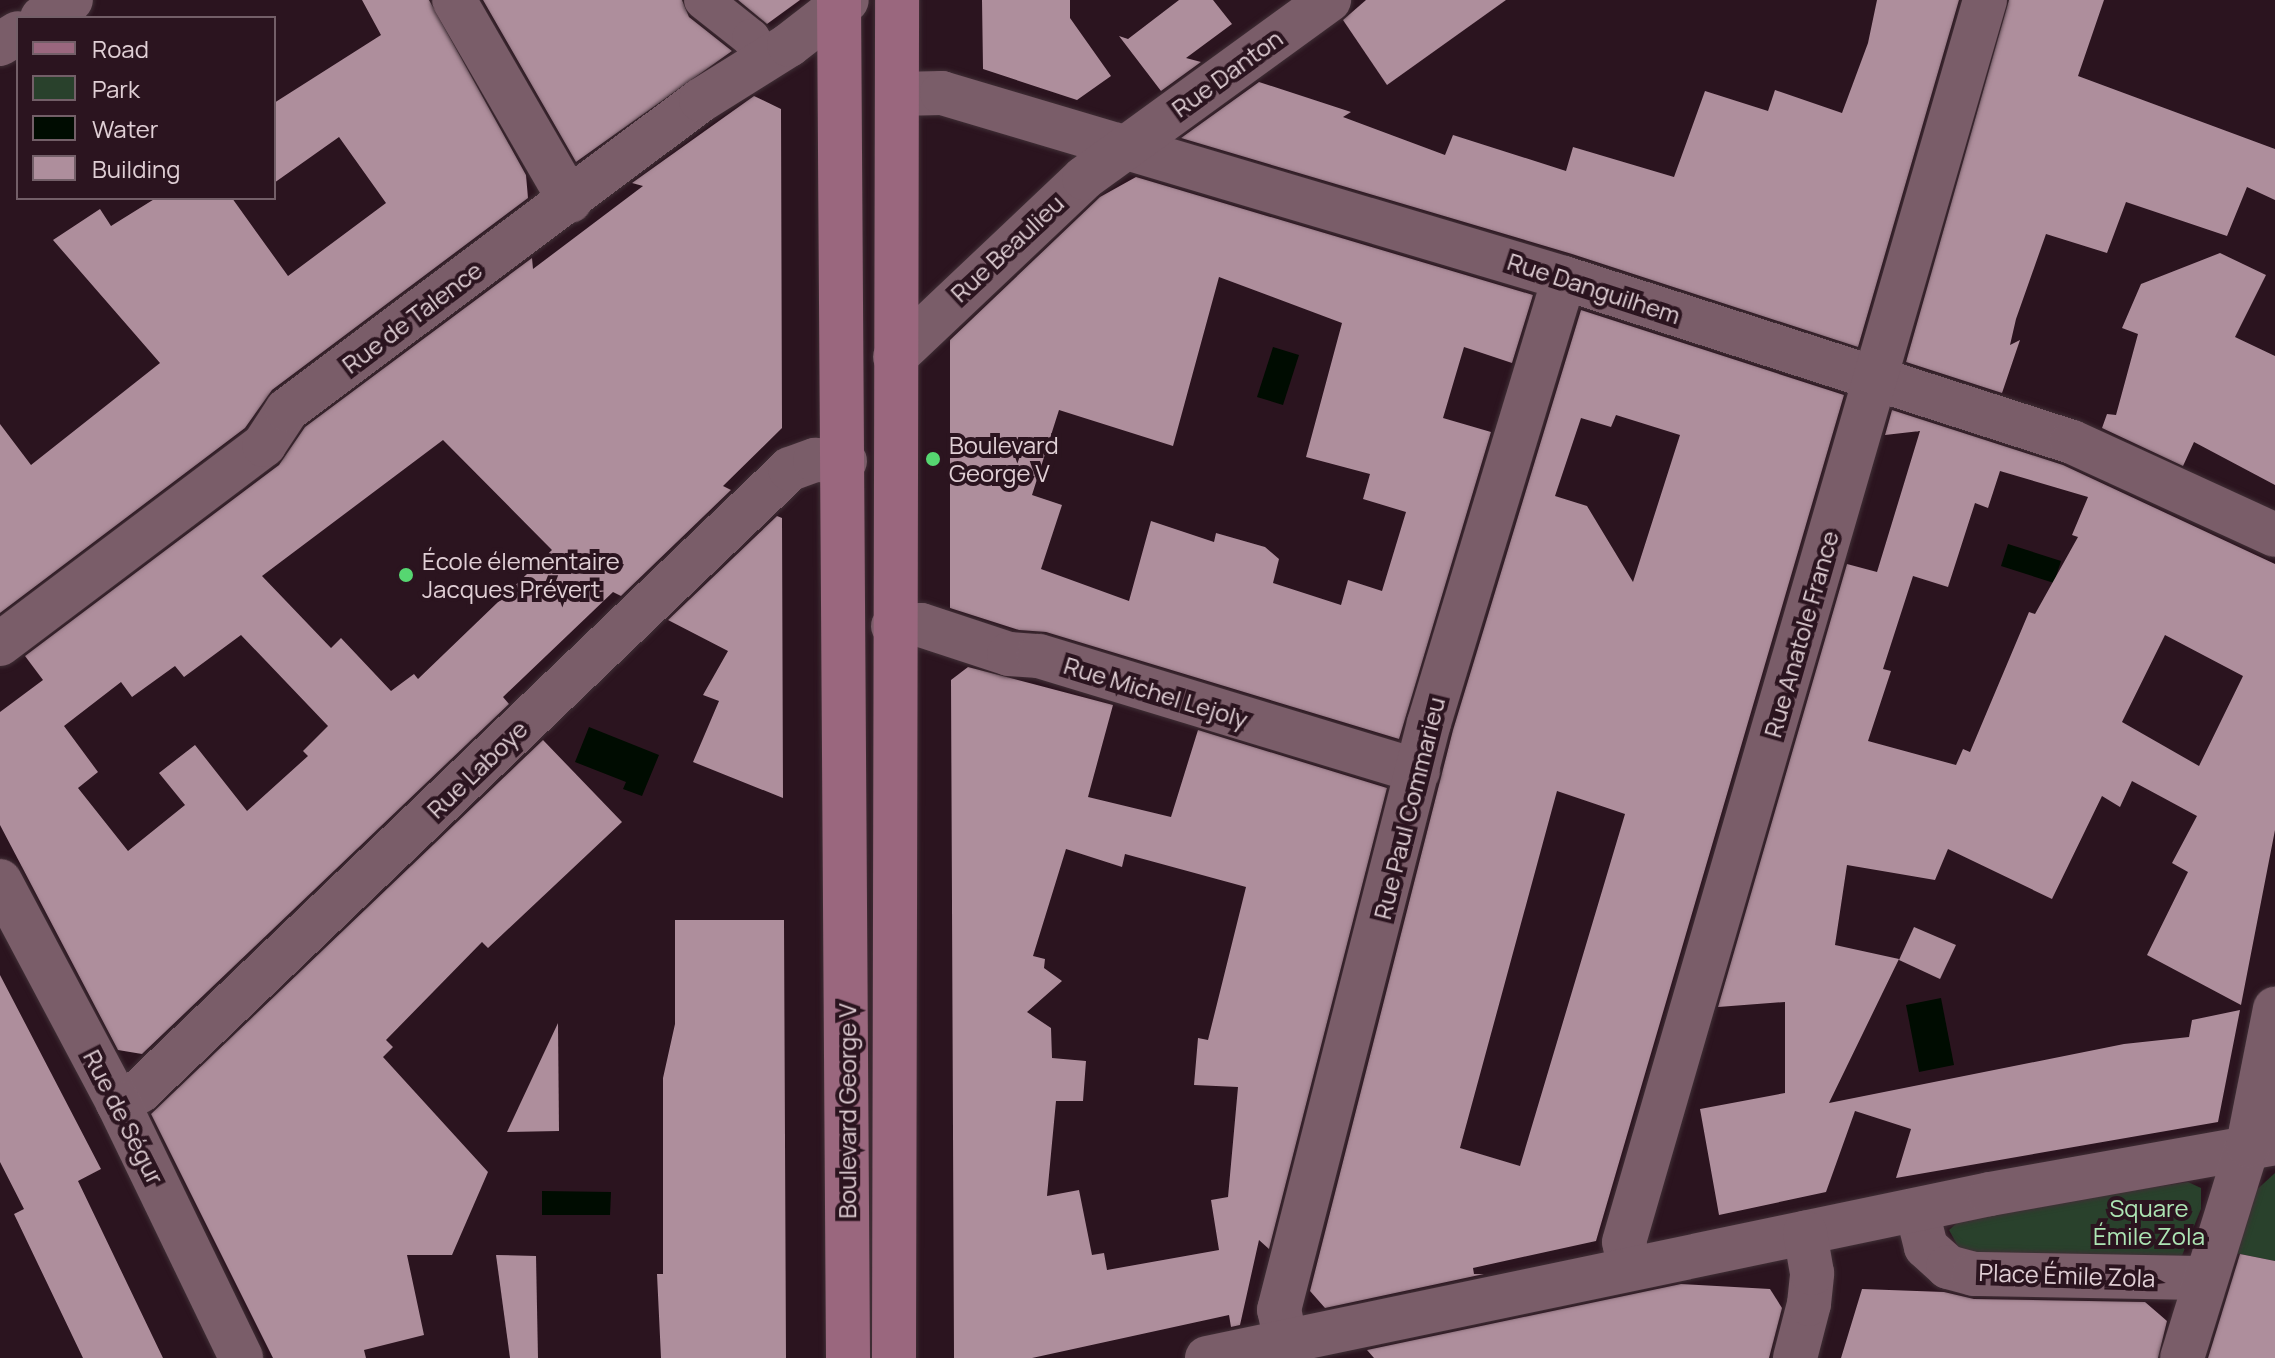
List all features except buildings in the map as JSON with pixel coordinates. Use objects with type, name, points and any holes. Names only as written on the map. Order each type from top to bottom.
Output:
[{"type":"main road","name":"Boulevard George V","points":[[894,1358],[893,626],[897,0]]},
{"type":"main road","name":"Boulevard George V","points":[[842,2],[848,1358]]},
{"type":"street","points":[[45,16],[71,0]]},
{"type":"street","points":[[454,0],[570,201]]},
{"type":"street","points":[[703,0],[751,38],[764,60]]},
{"type":"street","name":"Rue Danton","points":[[1125,146],[1329,0]]},
{"type":"street","name":"Rue Anatole France","points":[[1629,1269],[1624,1242],[1985,0]]},
{"type":"street","name":"Rue de Talence","points":[[0,644],[264,445],[287,410],[701,100],[764,60],[842,2]]},
{"type":"street","name":"Rue Danguilhem","points":[[898,94],[942,93],[1564,278],[2072,442],[2275,535]]},
{"type":"street","name":"Rue Beaulieu","points":[[895,357],[1084,178],[1125,146]]},
{"type":"street","name":"Rue Paul Commarieu","points":[[1286,1342],[1279,1310],[1418,771],[1564,278]]},
{"type":"street","name":"Rue Laboye","points":[[118,1103],[140,1091],[790,469],[815,460],[845,461]]},
{"type":"street","name":"Rue Michel Lejoly","points":[[893,626],[921,625],[1009,654],[1039,656],[1418,771]]},
{"type":"street","name":"Rue de Ségur","points":[[0,881],[118,1103],[241,1358]]},
{"type":"street","points":[[2182,1358],[2205,1278],[2262,1144],[2275,1009]]},
{"type":"street","points":[[1207,1358],[1805,1233],[2262,1144]]},
{"type":"street","name":"Place Émile Zola","points":[[1917,1211],[1926,1247],[1948,1267],[1974,1274],[2205,1278]]},
{"type":"street","points":[[1795,1358],[1812,1273],[1805,1233]]},
{"type":"green space","points":[[2275,1173],[2275,1261],[2235,1253],[2252,1194]]},
{"type":"green space","name":"Square Émile Zola","points":[[2188,1182],[2201,1188],[2201,1209],[2181,1258],[1961,1252],[1949,1230],[1965,1216]]},
{"type":"water","points":[[1273,347],[1299,355],[1283,405],[1257,397]]},
{"type":"water","points":[[2008,544],[2061,561],[2054,583],[2001,566]]},
{"type":"water","points":[[589,727],[659,755],[642,796],[623,789],[626,782],[575,762]]},
{"type":"water","points":[[1941,998],[1954,1065],[1919,1072],[1906,1005]]},
{"type":"water","points":[[542,1191],[611,1192],[610,1215],[542,1215]]},
{"type":"place","name":"Boulevard George V","points":[[933,459]]},
{"type":"place","name":"École élementaire Jacques Prévert","points":[[406,575]]}]
